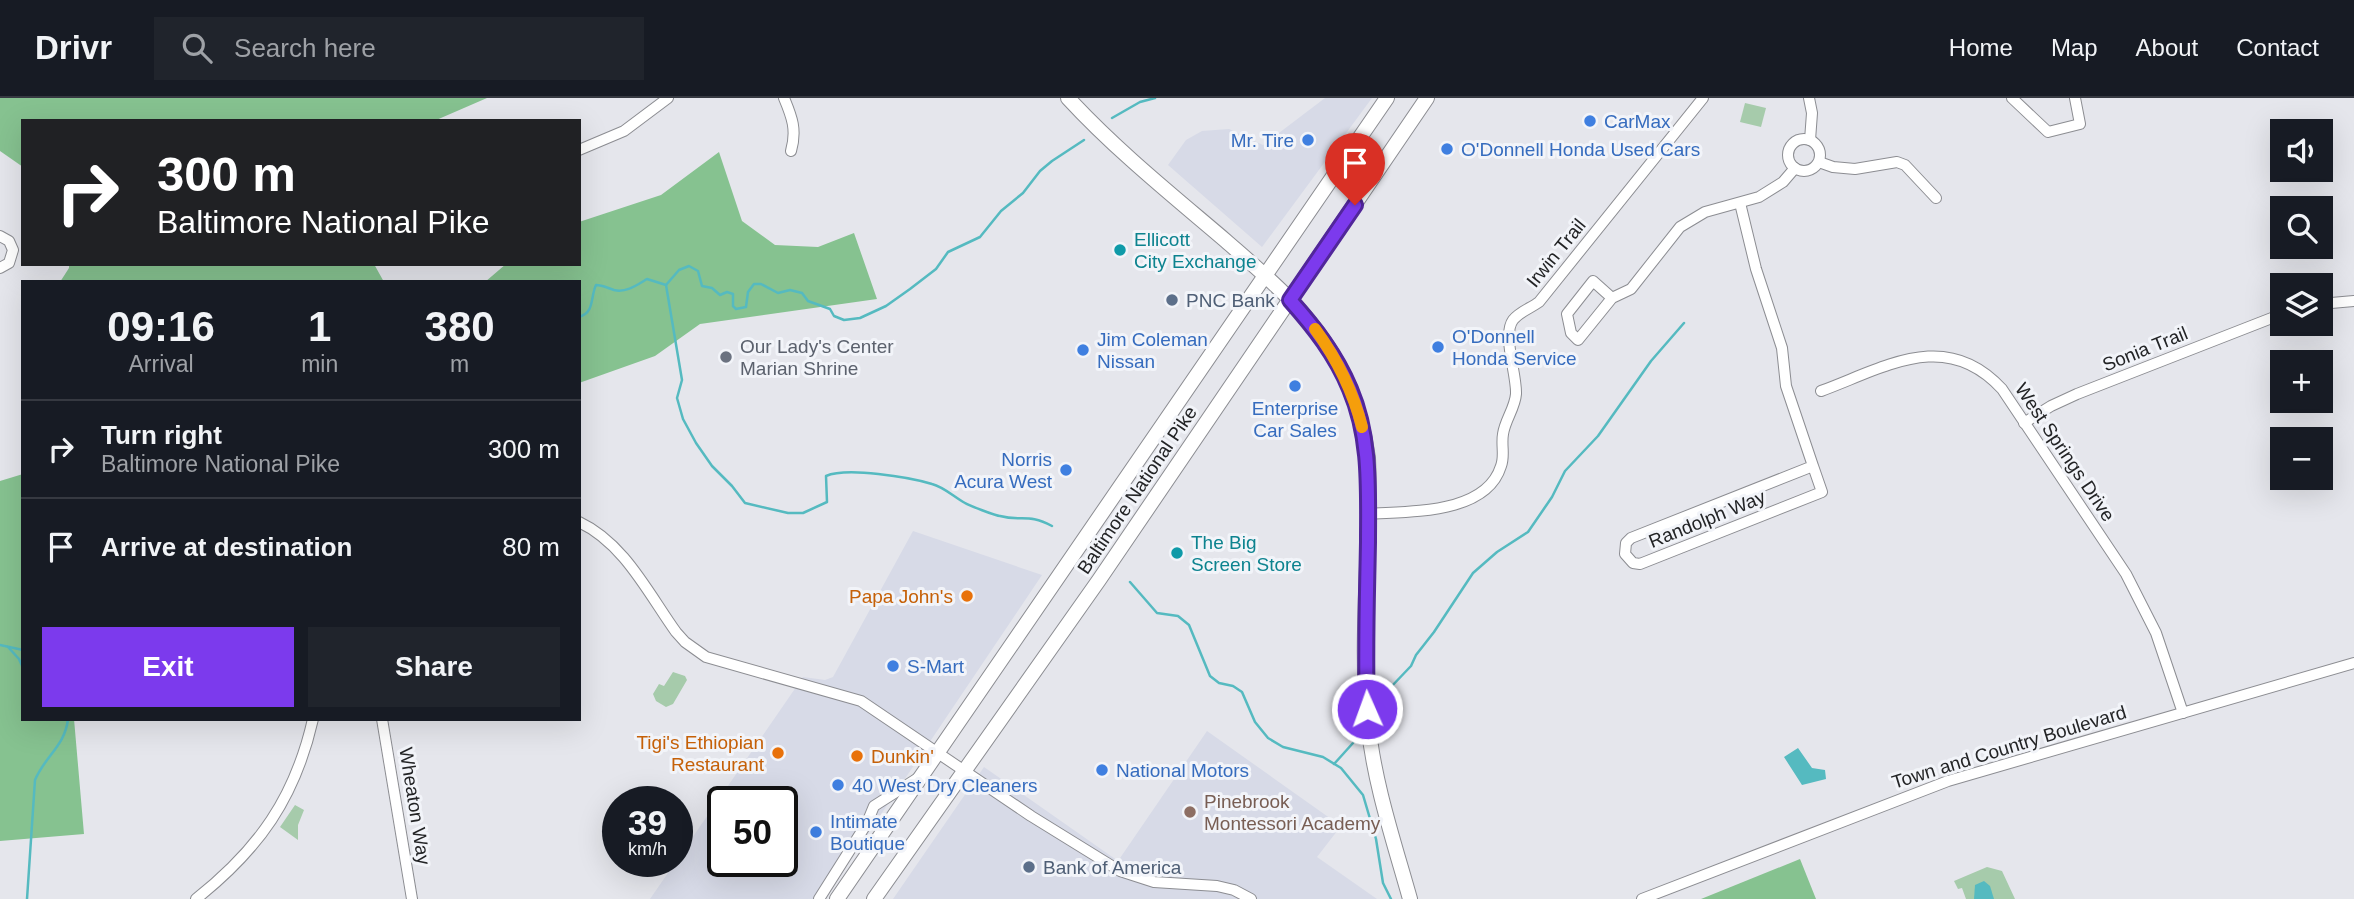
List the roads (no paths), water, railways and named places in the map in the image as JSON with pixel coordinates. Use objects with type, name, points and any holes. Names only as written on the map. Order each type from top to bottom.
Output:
[{"type":"main road","points":[[1068,98],[1121,152],[1290,300],[1327,346],[1354,398],[1368,458],[1368,726],[1378,779],[1410,899]]},
{"type":"main road","name":"Baltimore National Pike","points":[[837,899],[1387,98]]},
{"type":"main road","name":"Baltimore National Pike","points":[[874,899],[1099,580],[1427,98]]},
{"type":"street","points":[[581,149],[624,131],[668,98]]},
{"type":"street","points":[[785,98],[795,131],[791,151]]},
{"type":"street","name":"Irwin Trail","points":[[1368,514],[1448,508],[1483,491],[1492,482],[1502,464],[1503,432],[1516,398],[1517,387],[1509,337],[1509,327],[1513,319],[1539,302],[1703,98]]},
{"type":"street","points":[[1809,98],[1812,113],[1810,140],[1820,151],[1819,162],[1808,171],[1795,168],[1789,160],[1789,149],[1798,140],[1810,140]]},
{"type":"street","points":[[2012,98],[2048,132],[2080,124],[2075,98]]},
{"type":"street","points":[[1819,162],[1833,167],[1855,169],[1897,162],[1905,165],[1936,198]]},
{"type":"street","points":[[1612,298],[1593,281],[1567,314],[1571,333],[1578,340],[1612,298],[1631,289],[1680,227],[1705,212],[1740,203],[1772,190],[1795,168]]},
{"type":"street","name":"Randolph Way","points":[[1740,203],[1756,269],[1782,348],[1786,386],[1822,492],[1640,564],[1633,563],[1625,555],[1626,543],[1631,538],[1813,466]]},
{"type":"street","points":[[0,236],[9,241],[13,250],[9,263],[0,268]]},
{"type":"street","points":[[2333,303],[2354,301]]},
{"type":"street","name":"Sonia Trail","points":[[2024,424],[2051,405],[2270,319]]},
{"type":"street","name":"West Springs Drive","points":[[1821,391],[1903,360],[1922,356],[1940,355],[1976,366],[1990,376],[2002,389],[2126,573],[2156,633],[2183,713]]},
{"type":"street","points":[[581,523],[605,536],[618,550],[676,632],[695,650],[721,662],[862,701],[1053,830],[1120,871],[1154,882],[1217,886],[1234,890],[1251,899]]},
{"type":"street","name":"Town and Country Boulevard","points":[[1642,899],[1948,781],[2354,663]]},
{"type":"street","points":[[196,899],[234,867],[264,833],[295,781],[312,721]]},
{"type":"street","name":"Wheaton Way","points":[[382,721],[412,899]]},
{"type":"street","points":[[819,899],[867,824],[874,806],[921,776]]},
{"type":"water","points":[[1798,748],[1812,768],[1825,770],[1826,779],[1802,785],[1784,757]]},
{"type":"water","points":[[1984,881],[1990,886],[1994,899],[1974,899],[1975,885]]},
{"type":"waterway","points":[[1112,118],[1140,102],[1155,98]]},
{"type":"waterway","points":[[666,285],[679,270],[689,266],[698,271],[702,286],[712,288],[720,295],[727,292],[733,294],[733,306],[736,309],[746,307],[748,292],[754,284],[761,284],[778,293],[790,290],[802,293],[808,301],[830,309],[834,316],[844,320],[860,318],[886,306],[910,289],[936,269],[948,252],[980,237],[1001,211],[1023,193],[1040,171],[1084,140]]},
{"type":"waterway","points":[[581,316],[590,308],[596,285],[623,290],[647,279],[666,285],[682,380],[677,398],[683,419],[712,466],[745,503],[788,513],[803,513],[827,502],[826,476],[848,472],[863,473],[932,484],[967,504],[997,516],[1037,520],[1052,526]]},
{"type":"waterway","points":[[1381,704],[1390,688],[1411,666],[1473,573],[1497,552],[1528,532],[1552,497],[1565,471],[1598,436],[1651,361],[1684,323]]},
{"type":"waterway","points":[[1130,582],[1157,613],[1178,616],[1189,625],[1210,676],[1219,683],[1233,686],[1242,692],[1255,722],[1268,738],[1283,747],[1323,757],[1341,768],[1363,795],[1376,839],[1383,883],[1391,899]]},
{"type":"waterway","points":[[0,645],[21,650]]},
{"type":"waterway","points":[[8,647],[21,664]]},
{"type":"waterway","points":[[27,899],[35,780],[63,737],[68,721]]},
{"type":"waterway","points":[[1334,764],[1353,743]]},
{"type":"place","name":"CarMax","points":[[1590,121]]},
{"type":"place","name":"Mr. Tire","points":[[1308,140]]},
{"type":"place","name":"O'Donnell Honda Used Cars","points":[[1447,149]]},
{"type":"place","name":"Ellicott City Exchange","points":[[1120,250]]},
{"type":"place","name":"PNC Bank","points":[[1172,300]]},
{"type":"place","name":"O'Donnell Honda Service","points":[[1438,347]]},
{"type":"place","name":"Jim Coleman Nissan","points":[[1083,350]]},
{"type":"place","name":"Our Lady's Center Marian Shrine","points":[[726,357]]},
{"type":"place","name":"Enterprise Car Sales","points":[[1295,386]]},
{"type":"place","name":"Norris Acura West","points":[[1066,470]]},
{"type":"place","name":"The Big Screen Store","points":[[1177,553]]},
{"type":"place","name":"Papa John's","points":[[967,596]]},
{"type":"place","name":"S-Mart","points":[[893,666]]},
{"type":"place","name":"Tigi's Ethiopian Restaurant","points":[[778,753]]},
{"type":"place","name":"Dunkin'","points":[[857,756]]},
{"type":"place","name":"National Motors","points":[[1102,770]]},
{"type":"place","name":"40 West Dry Cleaners","points":[[838,785]]},
{"type":"place","name":"Pinebrook Montessori Academy","points":[[1190,812]]},
{"type":"place","name":"Intimate Boutique","points":[[816,832]]},
{"type":"place","name":"Bank of America","points":[[1029,867]]}]
